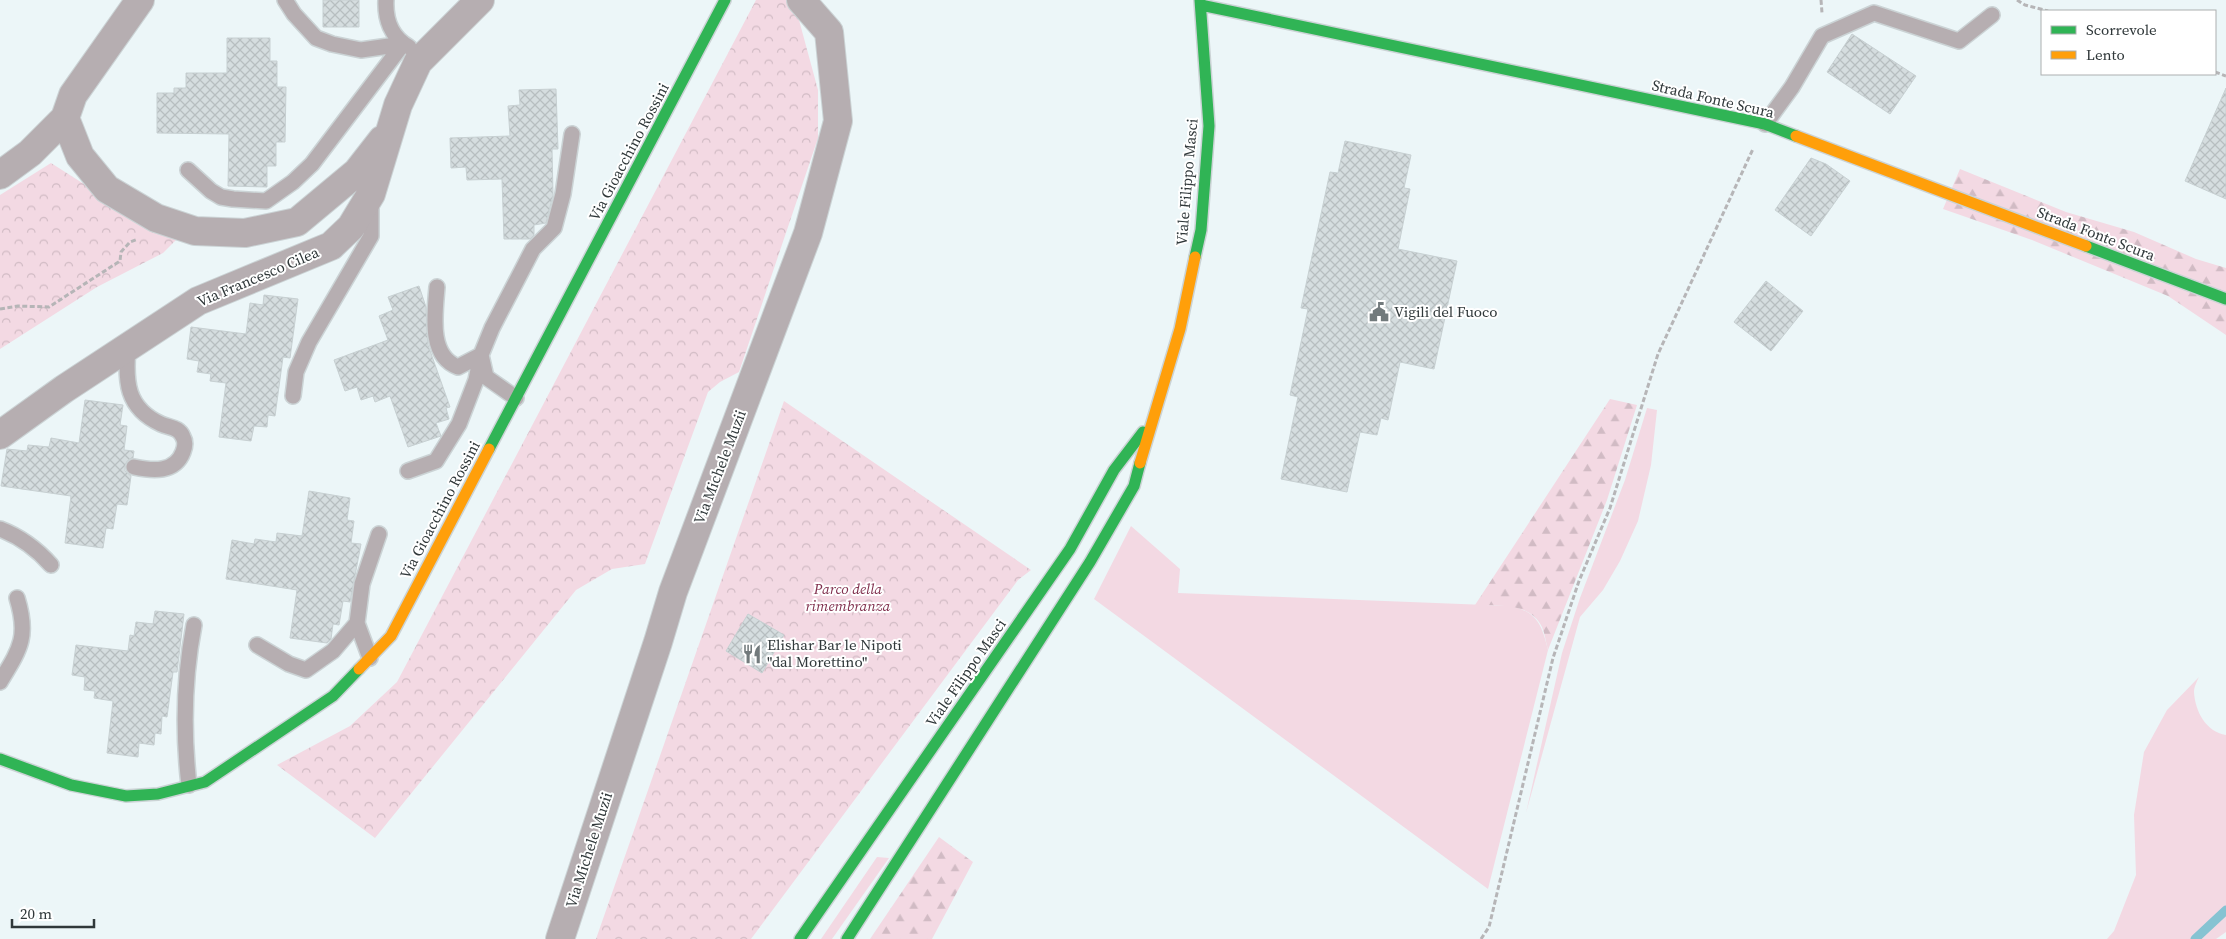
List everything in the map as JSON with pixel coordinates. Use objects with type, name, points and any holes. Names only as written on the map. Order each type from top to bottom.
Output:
[{"type":"street","points":[[0,175],[30,153],[65,118],[73,95],[140,0]]},
{"type":"street","name":"Via Francesco Cilea","points":[[0,435],[64,389],[198,301],[331,246],[351,227],[371,194],[398,105],[418,62],[413,50],[480,0]]},
{"type":"street","name":"Via Gioacchino Rossini","points":[[0,759],[71,785],[126,796],[158,794],[205,782],[333,696],[370,658],[391,636],[726,0]]},
{"type":"street","name":"Via Michele Muzii","points":[[560,939],[658,642],[672,592],[808,233],[838,121],[828,32],[801,0]]},
{"type":"street","name":"Strada Fonte Scura","points":[[1201,2],[1765,124],[2226,299]]},
{"type":"street","name":"Viale Filippo Masci","points":[[847,939],[1090,562],[1134,486],[1151,421],[1180,329],[1201,230],[1209,126],[1201,2]]},
{"type":"street","name":"Via Francesco Cilea","points":[[65,118],[80,156],[107,189],[156,218],[169,223],[195,231],[245,233],[297,222],[357,172],[391,129]]},
{"type":"street","name":"Viale Filippo Masci","points":[[800,939],[1070,549],[1114,470],[1151,421]]},
{"type":"lane","points":[[286,0],[294,14],[316,38],[332,44],[361,50],[413,50]]},
{"type":"lane","points":[[386,0],[386,13],[392,33],[413,50]]},
{"type":"lane","points":[[1765,124],[1792,87],[1822,36],[1874,13],[1959,41],[1992,15]]},
{"type":"lane","points":[[188,170],[211,191],[221,197],[233,200],[266,201],[293,182],[312,164],[413,50]]},
{"type":"lane","points":[[408,471],[436,461],[458,424],[476,380],[481,355],[492,328],[533,249],[554,228],[563,194],[572,134]]},
{"type":"lane","points":[[293,396],[296,372],[309,342],[371,236],[371,194]]},
{"type":"lane","points":[[437,287],[434,315],[439,350],[450,364],[458,367],[481,355]]},
{"type":"lane","points":[[128,347],[126,373],[131,396],[142,413],[162,424],[174,427],[183,436],[185,447],[181,458],[169,468],[155,470],[134,467]]},
{"type":"lane","points":[[481,355],[486,377],[516,398]]},
{"type":"lane","points":[[0,529],[26,541],[38,550],[51,565]]},
{"type":"lane","points":[[370,658],[357,623],[362,584],[379,534]]},
{"type":"lane","points":[[0,682],[18,653],[24,630],[23,617],[17,598]]},
{"type":"lane","points":[[257,645],[289,664],[306,670],[333,650],[357,623]]},
{"type":"lane","points":[[190,785],[185,749],[188,656],[194,625]]},
{"type":"path","points":[[2017,0],[2026,5],[2044,10]]},
{"type":"path","points":[[1481,939],[1489,927],[1553,658],[1578,581],[1610,508],[1658,354],[1765,124]]},
{"type":"path","points":[[0,309],[18,306],[49,307],[120,261],[121,252],[130,242],[149,236],[169,223]]},
{"type":"green space","points":[[756,0],[787,0],[799,20],[818,90],[818,138],[739,372],[720,382],[708,392],[645,564],[612,569],[576,590],[375,838],[277,765],[350,726],[397,682]]},
{"type":"green space","points":[[51,163],[131,214],[181,235],[163,253],[97,287],[0,349],[0,195]]},
{"type":"green space","points":[[1960,169],[2066,212],[2134,232],[2196,259],[2226,268],[2226,335],[2168,296],[2032,240],[1943,209]]},
{"type":"green space","points":[[1610,399],[1637,405],[1607,500],[1548,650],[1542,627],[1530,613],[1513,607],[1475,605]]},
{"type":"green space","name":"Parco della rimembranza","points":[[784,401],[1031,570],[1018,580],[751,939],[596,939]]},
{"type":"green space","points":[[1647,408],[1657,410],[1651,465],[1638,521],[1620,561],[1603,590],[1580,617],[1526,813],[1562,653],[1580,598],[1625,480]]},
{"type":"green space","points":[[1131,526],[1180,569],[1178,593],[1512,606],[1528,612],[1538,622],[1544,634],[1548,650],[1488,889],[1094,599]]},
{"type":"green space","points":[[2199,677],[2194,692],[2199,713],[2213,730],[2226,735],[2226,932],[2216,939],[2107,939],[2114,931],[2136,875],[2134,815],[2144,752],[2167,710]]},
{"type":"green space","points":[[939,837],[973,862],[932,939],[870,939]]},
{"type":"green space","points":[[877,857],[889,858],[832,939],[821,939]]},
{"type":"building","points":[[323,0],[359,0],[359,27],[323,27]]},
{"type":"building","points":[[1852,34],[1916,76],[1890,114],[1827,72]]},
{"type":"building","points":[[227,38],[270,38],[270,61],[277,61],[277,87],[286,87],[285,142],[276,142],[276,166],[267,166],[267,187],[228,186],[229,134],[157,133],[157,93],[174,93],[174,88],[186,88],[186,73],[227,73]]},
{"type":"building","points":[[2226,88],[2226,199],[2185,181]]},
{"type":"building","points":[[556,89],[558,149],[552,149],[553,195],[546,223],[534,225],[534,235],[530,239],[504,239],[502,179],[467,180],[466,167],[451,168],[450,138],[510,136],[508,106],[520,105],[519,90]]},
{"type":"building","points":[[1345,141],[1411,155],[1404,188],[1410,189],[1398,249],[1457,261],[1434,369],[1400,362],[1388,420],[1381,418],[1377,435],[1360,432],[1347,492],[1281,479],[1298,397],[1290,395],[1308,309],[1301,308],[1330,172],[1338,173]]},
{"type":"building","points":[[1811,158],[1826,164],[1850,181],[1811,236],[1775,210]]},
{"type":"building","points":[[1766,281],[1803,311],[1771,351],[1734,322]]},
{"type":"building","points":[[419,286],[426,307],[428,345],[450,407],[446,408],[449,419],[436,423],[441,436],[408,447],[390,396],[375,402],[373,396],[361,400],[357,387],[345,391],[334,360],[388,340],[379,316],[393,310],[388,297]]},
{"type":"building","points":[[264,295],[298,299],[290,358],[283,357],[275,416],[268,415],[267,427],[254,426],[251,441],[219,437],[226,383],[210,381],[211,374],[197,372],[199,361],[187,359],[191,327],[246,334],[250,303],[263,305]]},
{"type":"building","points":[[85,400],[123,405],[120,425],[127,426],[124,450],[134,451],[133,458],[127,461],[125,466],[125,471],[131,476],[127,505],[117,504],[113,529],[106,528],[103,548],[65,543],[71,496],[1,486],[7,449],[27,451],[28,445],[49,447],[51,438],[79,443]]},
{"type":"building","points":[[309,491],[350,498],[347,520],[354,521],[351,543],[361,544],[350,602],[343,601],[339,625],[333,624],[331,639],[327,643],[290,638],[297,590],[226,579],[232,540],[254,544],[255,539],[276,542],[277,533],[302,536]]},
{"type":"building","points":[[155,611],[184,614],[177,672],[173,672],[167,717],[162,716],[161,734],[155,733],[154,745],[139,743],[138,757],[107,753],[113,701],[94,698],[95,691],[84,690],[85,677],[72,675],[76,645],[128,651],[130,635],[134,636],[136,622],[153,624]]},
{"type":"building","points":[[748,614],[784,635],[762,673],[726,651]]},
{"type":"waterway","points":[[2195,939],[2226,910]]},
{"type":"traffic: fast","points":[[489,449],[725,0]]},
{"type":"traffic: fast","points":[[1195,257],[1201,230],[1209,126],[1200,0]]},
{"type":"traffic: fast","points":[[1201,5],[1765,124],[1796,136]]},
{"type":"traffic: fast","points":[[2086,246],[2226,299]]},
{"type":"traffic: fast","points":[[800,939],[1070,549],[1114,470],[1143,432]]},
{"type":"traffic: fast","points":[[847,939],[1090,562],[1134,486],[1140,463]]},
{"type":"traffic: fast","points":[[0,759],[71,785],[126,796],[158,794],[205,782],[333,696],[359,669]]},
{"type":"traffic: slow","points":[[1796,136],[2086,246]]},
{"type":"traffic: slow","points":[[1140,463],[1180,329],[1195,257]]},
{"type":"traffic: slow","points":[[359,669],[391,636],[489,449]]},
{"type":"place","name":"Vigili del Fuoco","points":[[1379,312]]},
{"type":"place","name":"Elishar Bar le Nipoti \"dal Morettino\"","points":[[752,654]]}]
